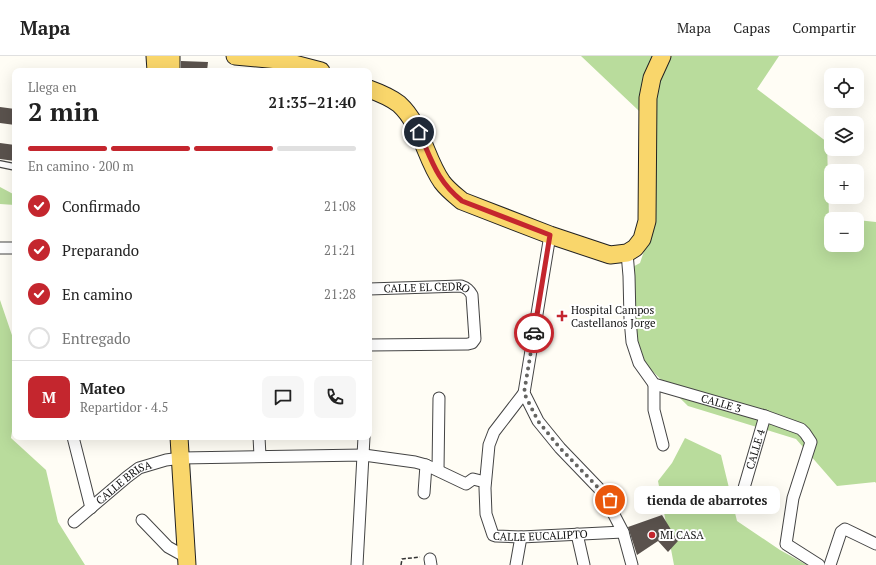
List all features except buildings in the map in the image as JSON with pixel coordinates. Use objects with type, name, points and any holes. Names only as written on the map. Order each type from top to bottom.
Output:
[{"type":"main road","points":[[155,56],[156,68]]},
{"type":"main road","points":[[171,56],[171,68]]},
{"type":"main road","points":[[235,56],[279,60],[310,68]]},
{"type":"main road","points":[[372,90],[388,96],[400,105],[419,132],[439,175],[451,192],[462,201],[550,235],[610,255],[627,254],[635,248],[642,239],[647,221],[648,98],[652,78],[662,56]]},
{"type":"main road","points":[[180,440],[185,457]]},
{"type":"main road","points":[[188,440],[185,457],[189,562]]},
{"type":"street","points":[[550,235],[524,393],[538,421],[560,448],[610,500],[623,532],[632,565]]},
{"type":"street","points":[[0,248],[12,248]]},
{"type":"street","points":[[627,254],[632,342],[639,362],[654,384],[654,410],[663,444]]},
{"type":"street","name":"CALLE EL CEDRO","points":[[372,289],[465,287],[472,295],[476,339],[472,343],[468,344],[372,346]]},
{"type":"street","name":"CALLE 3","points":[[654,384],[765,416],[800,429],[805,433],[811,442],[793,498],[786,544],[819,565]]},
{"type":"street","name":"CALLE EUCALIPTO","points":[[524,393],[494,432],[489,445],[485,482],[486,514],[493,535],[521,537],[623,532]]},
{"type":"street","points":[[438,470],[439,398]]},
{"type":"street","name":"CALLE 4","points":[[739,505],[765,416]]},
{"type":"street","points":[[74,440],[91,508]]},
{"type":"street","points":[[259,440],[260,456]]},
{"type":"street","points":[[357,565],[364,440]]},
{"type":"street","name":"CALLE BRISA","points":[[74,522],[139,468],[166,460],[185,457],[364,455],[415,462],[426,465],[466,484],[473,479],[485,482]]},
{"type":"street","points":[[424,494],[426,465]]},
{"type":"street","points":[[142,520],[168,547],[189,562]]},
{"type":"street","points":[[830,565],[841,532],[845,529],[876,544]]},
{"type":"street","points":[[577,534],[584,565]]},
{"type":"street","points":[[516,565],[521,537]]},
{"type":"lane","points":[[0,164],[12,166]]},
{"type":"path","points":[[401,565],[402,559],[426,556],[430,562]]},
{"type":"green space","points":[[581,56],[779,56],[757,89],[824,140],[824,156],[827,156],[828,164],[824,164],[824,204],[829,204],[829,212],[824,212],[824,252],[864,252],[864,221],[876,222],[876,483],[837,486],[796,439],[688,406],[638,357],[625,271],[640,263],[651,230],[657,128]]},
{"type":"green space","points":[[0,187],[12,193],[12,205],[0,204]]},
{"type":"green space","points":[[0,300],[12,335],[11,438],[46,470],[58,522],[85,565],[0,565]]},
{"type":"green space","points":[[685,438],[721,455],[737,521],[780,550],[807,565],[674,565],[658,481],[672,463]]},
{"type":"way so far","points":[[534,333],[524,393],[538,421],[560,448],[604,492],[610,500]]},
{"type":"place","name":"Hospital Campos Castellanos Jorge","points":[[562,316]]},
{"type":"place","name":"tienda de abarrotes","points":[[610,500]]},
{"type":"place","name":"MI CASA","points":[[652,535]]},
{"type":"route","points":[[419,132],[442,182],[462,201],[550,235],[534,333]]}]
